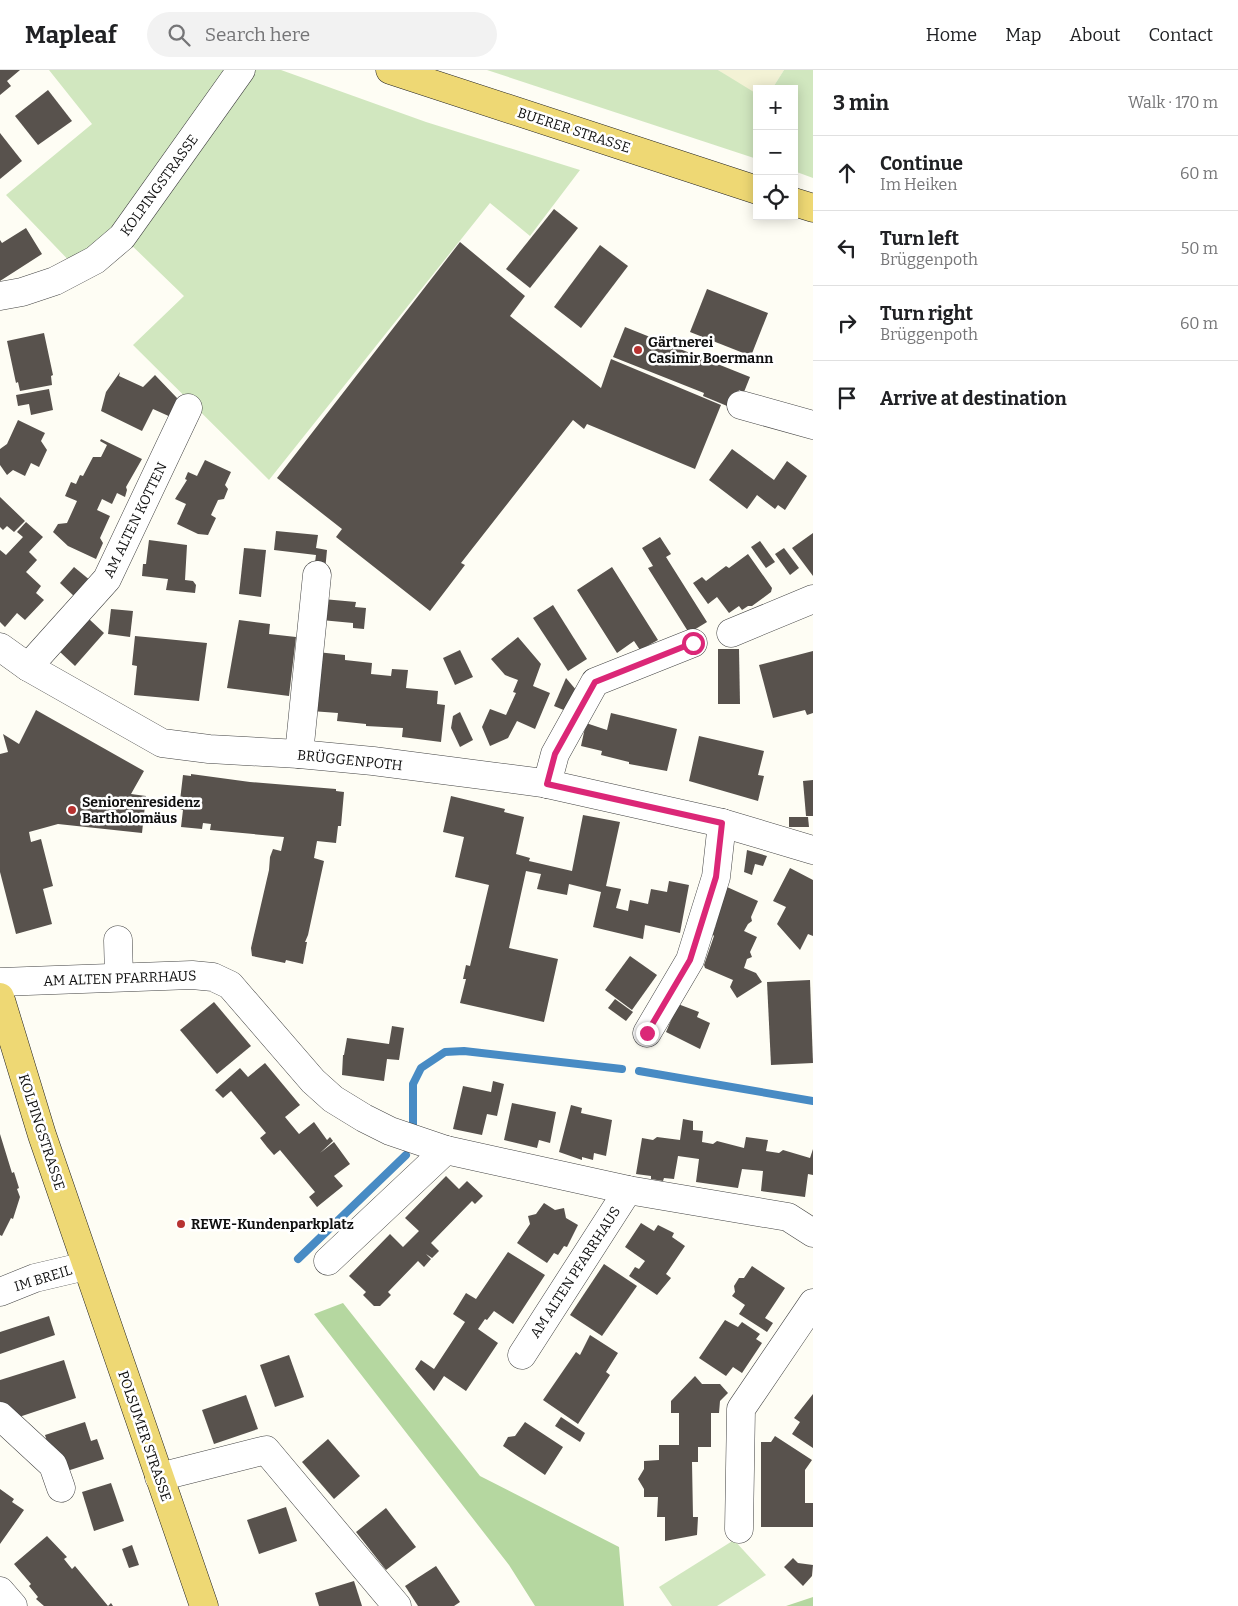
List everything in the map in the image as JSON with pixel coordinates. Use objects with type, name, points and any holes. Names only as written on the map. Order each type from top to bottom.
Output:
[{"type":"main road","name":"BUERER STRASSE","points":[[390,70],[753,189]]},
{"type":"main road","points":[[798,203],[813,208]]},
{"type":"main road","name":"KOLPINGSTRASSE","points":[[0,997],[42,1135],[86,1266]]},
{"type":"main road","name":"POLSUMER STRASSE","points":[[86,1266],[204,1606]]},
{"type":"street","name":"KOLPINGSTRASSE","points":[[0,296],[22,292],[56,281],[96,260],[122,237],[241,70]]},
{"type":"street","points":[[741,405],[813,424]]},
{"type":"street","name":"AM ALTEN KOTTEN","points":[[28,667],[107,579],[188,408]]},
{"type":"street","points":[[299,754],[317,575]]},
{"type":"street","points":[[731,633],[813,599]]},
{"type":"street","points":[[547,784],[555,754],[595,682],[693,643]]},
{"type":"street","name":"BRÜGGENPOTH","points":[[0,647],[28,667],[162,743],[209,749],[299,754],[382,762],[547,784],[722,823],[813,850]]},
{"type":"street","points":[[647,1033],[690,960],[716,877],[722,823]]},
{"type":"street","points":[[118,940],[119,977]]},
{"type":"street","name":"AM ALTEN PFARRHAUS","points":[[0,982],[192,975],[213,977],[230,985],[313,1081],[333,1099],[390,1131],[446,1150],[628,1190],[788,1217],[813,1233]]},
{"type":"street","points":[[328,1261],[446,1150]]},
{"type":"street","name":"AM ALTEN PFARRHAUS","points":[[522,1355],[628,1190]]},
{"type":"street","name":"IM BREIL","points":[[0,1292],[35,1278],[86,1266]]},
{"type":"street","points":[[739,1528],[741,1409],[813,1303]]},
{"type":"street","points":[[0,1416],[53,1465],[61,1488]]},
{"type":"street","points":[[159,1477],[266,1450],[397,1606]]},
{"type":"street","points":[[0,1591],[13,1606]]},
{"type":"green space","points":[[49,70],[281,70],[426,122],[580,170],[530,236],[490,203],[269,480],[133,345],[184,296],[123,237],[77,269],[6,195],[92,124]]},
{"type":"green space","points":[[487,70],[718,70],[753,92],[753,158]]},
{"type":"green space","points":[[718,70],[784,70],[775,85],[753,85],[753,93]]},
{"type":"green space","points":[[784,70],[813,70],[813,178],[798,172],[798,85],[775,85]]},
{"type":"green space","points":[[343,1303],[480,1476],[619,1547],[624,1606],[535,1606],[509,1565],[314,1314]]},
{"type":"green space","points":[[734,1540],[766,1575],[717,1606],[672,1606],[659,1587]]},
{"type":"green space","points":[[813,1597],[813,1606],[786,1606]]},
{"type":"building","points":[[0,70],[20,70],[7,81],[11,86],[0,95]]},
{"type":"building","points":[[48,90],[72,121],[38,145],[15,116]]},
{"type":"building","points":[[0,133],[22,161],[0,179]]},
{"type":"building","points":[[554,209],[578,228],[530,288],[506,269]]},
{"type":"building","points":[[26,228],[42,254],[0,281],[0,240],[2,243]]},
{"type":"building","points":[[460,242],[525,296],[510,316],[601,388],[611,359],[721,405],[695,469],[587,424],[584,429],[573,420],[461,563],[465,565],[430,611],[336,537],[342,529],[277,478]]},
{"type":"building","points":[[600,245],[628,266],[581,328],[554,307]]},
{"type":"building","points":[[707,289],[768,313],[751,356],[690,332]]},
{"type":"building","points":[[625,327],[750,377],[744,392],[739,390],[732,408],[703,396],[704,393],[613,357]]},
{"type":"building","points":[[44,333],[53,375],[51,376],[52,385],[20,391],[18,382],[16,383],[7,341]]},
{"type":"building","points":[[120,372],[119,376],[143,387],[155,375],[177,398],[173,418],[153,409],[142,431],[101,411],[106,392]]},
{"type":"building","points":[[49,389],[53,410],[31,415],[29,404],[18,406],[16,395]]},
{"type":"building","points":[[18,420],[45,433],[41,441],[47,450],[39,467],[31,463],[25,476],[13,470],[7,475],[0,465],[0,449],[7,444]]},
{"type":"building","points":[[101,439],[142,459],[126,487],[125,497],[117,493],[112,504],[102,499],[97,510],[110,516],[100,538],[103,543],[96,559],[68,546],[53,532],[58,524],[67,523],[77,501],[65,496],[71,482],[76,484],[80,475],[83,476],[93,457],[101,457],[107,445],[100,441]]},
{"type":"building","points":[[732,449],[774,480],[787,461],[807,476],[785,510],[778,505],[775,509],[757,495],[747,509],[709,480]]},
{"type":"building","points":[[205,460],[231,472],[225,485],[228,489],[224,499],[218,500],[211,515],[216,518],[208,535],[198,534],[177,524],[186,504],[175,499],[187,480],[185,479],[188,472],[197,476]]},
{"type":"building","points":[[0,497],[25,521],[14,532],[7,526],[3,530],[0,527]]},
{"type":"building","points":[[26,522],[43,537],[29,552],[37,560],[26,572],[41,586],[36,593],[44,600],[25,620],[17,613],[5,627],[0,622],[0,550],[6,555],[23,537],[17,532]]},
{"type":"building","points":[[276,531],[318,535],[316,548],[327,550],[325,571],[314,570],[316,555],[274,550]]},
{"type":"building","points":[[813,533],[813,576],[792,548]]},
{"type":"building","points":[[660,537],[671,554],[666,557],[707,622],[689,633],[648,568],[653,566],[642,548]]},
{"type":"building","points":[[149,540],[187,545],[185,580],[193,581],[196,585],[195,593],[166,590],[168,579],[142,576],[143,564],[146,564]]},
{"type":"building","points":[[760,541],[775,562],[766,568],[751,547]]},
{"type":"building","points":[[244,548],[266,550],[261,597],[239,594]]},
{"type":"building","points":[[784,548],[799,568],[790,575],[775,554]]},
{"type":"building","points":[[748,554],[772,588],[771,592],[752,606],[742,610],[739,606],[729,613],[717,597],[708,604],[693,583],[702,577],[706,581],[726,566],[729,568]]},
{"type":"building","points":[[74,567],[91,581],[76,598],[60,583]]},
{"type":"building","points":[[612,567],[658,640],[640,650],[634,641],[617,653],[577,590]]},
{"type":"building","points":[[323,599],[356,602],[355,607],[366,608],[364,629],[353,628],[353,623],[321,620]]},
{"type":"building","points":[[553,605],[587,659],[568,671],[533,618]]},
{"type":"building","points":[[111,609],[133,611],[130,637],[108,634]]},
{"type":"building","points":[[89,619],[104,633],[75,666],[59,651]]},
{"type":"building","points":[[239,620],[270,624],[269,634],[296,637],[289,696],[227,688]]},
{"type":"building","points":[[135,636],[207,643],[199,701],[134,695],[137,666],[132,665]]},
{"type":"building","points":[[518,637],[541,664],[533,686],[550,693],[535,729],[517,721],[508,738],[490,746],[482,727],[490,709],[506,715],[516,693],[513,692],[518,680],[505,675],[491,659]]},
{"type":"building","points":[[718,649],[739,649],[740,704],[718,704]]},
{"type":"building","points":[[460,650],[473,677],[455,685],[443,658]]},
{"type":"building","points":[[813,651],[813,713],[807,715],[805,710],[773,718],[759,665]]},
{"type":"building","points":[[317,652],[345,655],[345,660],[372,663],[371,674],[391,676],[392,669],[408,670],[406,688],[438,691],[437,704],[445,705],[441,742],[402,737],[403,728],[366,726],[366,724],[337,721],[338,713],[311,711]]},
{"type":"building","points":[[566,678],[577,691],[566,711],[554,706]]},
{"type":"building","name":"Seniorenresidenz Bartholomäus","points":[[36,710],[144,771],[131,794],[146,796],[142,833],[58,824],[29,832],[31,842],[41,839],[53,886],[43,889],[52,924],[16,934],[0,872],[0,754],[8,752],[3,734],[19,744]]},
{"type":"building","points":[[460,712],[473,740],[460,747],[451,728],[453,716]]},
{"type":"building","points":[[611,713],[677,729],[667,771],[629,764],[629,762],[601,755],[602,751],[581,746],[586,723],[607,730]]},
{"type":"building","points":[[699,736],[764,751],[758,775],[764,776],[758,801],[689,781]]},
{"type":"building","points":[[191,774],[250,782],[336,789],[336,791],[344,792],[341,826],[338,826],[336,843],[317,841],[314,858],[324,861],[305,942],[307,942],[303,964],[286,960],[285,963],[252,956],[251,948],[269,870],[270,857],[273,849],[281,851],[284,837],[210,830],[211,824],[203,823],[202,829],[181,827],[183,810],[179,809],[183,775],[191,776]]},
{"type":"building","points":[[813,780],[813,816],[806,816],[803,781]]},
{"type":"building","points":[[451,796],[505,809],[504,812],[524,817],[516,854],[530,858],[529,861],[572,871],[583,815],[620,822],[606,886],[621,889],[616,908],[628,911],[630,900],[648,904],[651,889],[667,892],[669,881],[689,885],[680,933],[645,925],[643,939],[593,927],[601,892],[569,884],[567,895],[537,889],[541,874],[526,871],[509,948],[558,959],[544,1022],[460,1003],[466,979],[463,979],[466,965],[470,966],[489,885],[455,877],[464,837],[443,832]]},
{"type":"building","points":[[789,817],[808,817],[809,827],[789,827]]},
{"type":"building","points":[[747,850],[767,856],[763,866],[755,864],[752,875],[744,872]]},
{"type":"building","points":[[790,868],[813,880],[813,936],[808,934],[800,950],[777,924],[786,907],[773,901]]},
{"type":"building","points":[[727,887],[758,901],[751,917],[752,921],[744,931],[757,937],[750,952],[752,957],[747,959],[744,968],[756,973],[762,982],[737,998],[730,987],[733,980],[705,968],[704,965],[716,925],[711,923]]},
{"type":"building","points":[[630,956],[657,975],[632,1010],[605,990]]},
{"type":"building","points":[[810,980],[813,1063],[771,1065],[767,982]]},
{"type":"building","points":[[615,999],[633,1012],[626,1021],[608,1008]]},
{"type":"building","points":[[214,1002],[251,1046],[217,1074],[180,1030]]},
{"type":"building","points":[[678,1004],[699,1012],[697,1017],[710,1023],[700,1049],[666,1032]]},
{"type":"building","points":[[392,1026],[404,1028],[399,1060],[387,1059],[384,1081],[342,1075],[343,1055],[347,1038],[389,1044]]},
{"type":"building","points":[[265,1063],[300,1105],[285,1117],[299,1134],[314,1122],[327,1140],[330,1137],[333,1141],[320,1153],[334,1142],[350,1164],[334,1176],[343,1186],[317,1207],[309,1197],[315,1192],[280,1150],[274,1155],[267,1147],[260,1138],[266,1133],[231,1091],[223,1098],[215,1090],[240,1068],[248,1077]]},
{"type":"building","points":[[493,1081],[504,1084],[497,1116],[487,1114],[482,1135],[453,1129],[463,1086],[491,1092]]},
{"type":"building","points":[[512,1103],[556,1112],[550,1143],[539,1140],[537,1148],[504,1140]]},
{"type":"building","points":[[571,1105],[582,1108],[581,1113],[612,1120],[606,1156],[594,1153],[593,1160],[582,1157],[582,1160],[559,1152]]},
{"type":"building","points":[[683,1119],[693,1121],[693,1130],[703,1131],[702,1142],[713,1144],[717,1141],[744,1148],[746,1137],[768,1140],[766,1151],[779,1153],[783,1150],[810,1158],[813,1149],[813,1175],[808,1174],[805,1197],[761,1191],[763,1171],[742,1169],[738,1188],[696,1182],[699,1159],[678,1156],[674,1179],[664,1178],[663,1181],[651,1179],[651,1176],[636,1174],[642,1138],[653,1140],[657,1137],[680,1140]]},
{"type":"building","points":[[0,1134],[12,1173],[14,1172],[20,1197],[13,1219],[11,1218],[2,1236],[0,1235]]},
{"type":"building","points":[[446,1176],[459,1189],[467,1181],[483,1196],[475,1204],[472,1201],[431,1243],[439,1251],[432,1258],[426,1254],[431,1259],[424,1267],[418,1261],[388,1292],[391,1295],[380,1306],[374,1306],[363,1295],[366,1292],[349,1276],[390,1234],[403,1247],[419,1231],[405,1218]]},
{"type":"building","points":[[544,1203],[555,1210],[564,1208],[566,1218],[578,1225],[567,1247],[564,1246],[558,1255],[554,1253],[547,1263],[517,1243],[530,1224],[528,1216],[536,1214]]},
{"type":"building","points":[[641,1223],[654,1231],[658,1225],[674,1233],[672,1237],[685,1246],[666,1274],[671,1278],[657,1295],[629,1276],[635,1267],[639,1269],[645,1261],[625,1247]]},
{"type":"building","points":[[508,1252],[545,1275],[513,1324],[494,1311],[478,1329],[498,1343],[466,1391],[444,1376],[434,1391],[415,1369],[421,1360],[434,1369],[465,1322],[453,1314],[466,1293],[476,1299]]},
{"type":"building","points":[[604,1264],[637,1286],[602,1336],[570,1315]]},
{"type":"building","points":[[752,1266],[785,1288],[765,1318],[773,1323],[767,1332],[739,1314],[745,1305],[732,1296],[735,1292],[734,1286],[739,1278],[744,1278]]},
{"type":"building","points":[[49,1316],[55,1335],[0,1354],[0,1332]]},
{"type":"building","points":[[725,1320],[738,1327],[742,1322],[760,1334],[756,1339],[762,1343],[742,1373],[733,1367],[726,1376],[699,1358]]},
{"type":"building","points":[[590,1335],[618,1353],[606,1372],[610,1375],[578,1424],[543,1400],[576,1352],[580,1355]]},
{"type":"building","points":[[289,1355],[304,1397],[275,1407],[260,1365]]},
{"type":"building","points":[[64,1360],[76,1398],[7,1421],[0,1401],[0,1380]]},
{"type":"building","points":[[695,1376],[702,1384],[720,1384],[728,1393],[720,1401],[719,1413],[711,1413],[711,1447],[698,1447],[698,1462],[692,1462],[693,1517],[698,1517],[697,1535],[665,1541],[665,1517],[657,1517],[658,1497],[644,1497],[644,1489],[638,1479],[644,1469],[644,1461],[659,1460],[659,1445],[679,1445],[679,1413],[671,1413],[671,1401]]},
{"type":"building","points":[[813,1394],[813,1448],[792,1434],[800,1422],[794,1418]]},
{"type":"building","points":[[246,1395],[258,1429],[214,1444],[202,1410]]},
{"type":"building","points":[[561,1417],[585,1433],[580,1442],[555,1426]]},
{"type":"building","points":[[85,1422],[91,1441],[97,1439],[104,1459],[64,1472],[51,1455],[45,1435]]},
{"type":"building","points":[[525,1422],[563,1447],[545,1475],[503,1446],[508,1437],[515,1436]]},
{"type":"building","points":[[775,1436],[812,1460],[805,1470],[805,1503],[813,1503],[813,1527],[761,1527],[761,1442],[771,1442]]},
{"type":"building","points":[[328,1439],[360,1476],[334,1499],[302,1462]]},
{"type":"building","points":[[111,1483],[124,1521],[94,1531],[82,1492]]},
{"type":"building","points":[[0,1489],[14,1499],[12,1502],[24,1510],[0,1544]]},
{"type":"building","points":[[286,1507],[297,1541],[259,1554],[247,1520]]},
{"type":"building","points":[[386,1508],[416,1547],[386,1570],[356,1532]]},
{"type":"building","points":[[47,1536],[67,1557],[64,1559],[72,1569],[75,1566],[108,1606],[44,1606],[36,1599],[38,1597],[29,1586],[31,1584],[14,1564]]},
{"type":"building","points":[[132,1545],[139,1565],[129,1568],[122,1549]]},
{"type":"building","points":[[793,1558],[798,1563],[813,1565],[812,1576],[803,1586],[784,1567]]},
{"type":"building","points":[[436,1566],[460,1602],[454,1606],[418,1606],[405,1586]]},
{"type":"building","points":[[354,1581],[362,1606],[319,1606],[315,1593]]},
{"type":"waterway","points":[[413,1125],[413,1084],[421,1068],[445,1052],[464,1051],[622,1069]]},
{"type":"waterway","points":[[639,1071],[813,1101]]},
{"type":"waterway","points":[[298,1259],[406,1155]]},
{"type":"place","name":"Gärtnerei Casimir Boermann","points":[[638,350]]},
{"type":"place","name":"Seniorenresidenz Bartholomäus","points":[[72,810]]},
{"type":"place","name":"REWE-Kundenparkplatz","points":[[181,1224]]},
{"type":"route","points":[[647,1033],[674,991],[690,960],[716,877],[722,823],[547,784],[555,754],[595,682],[693,643]]}]
